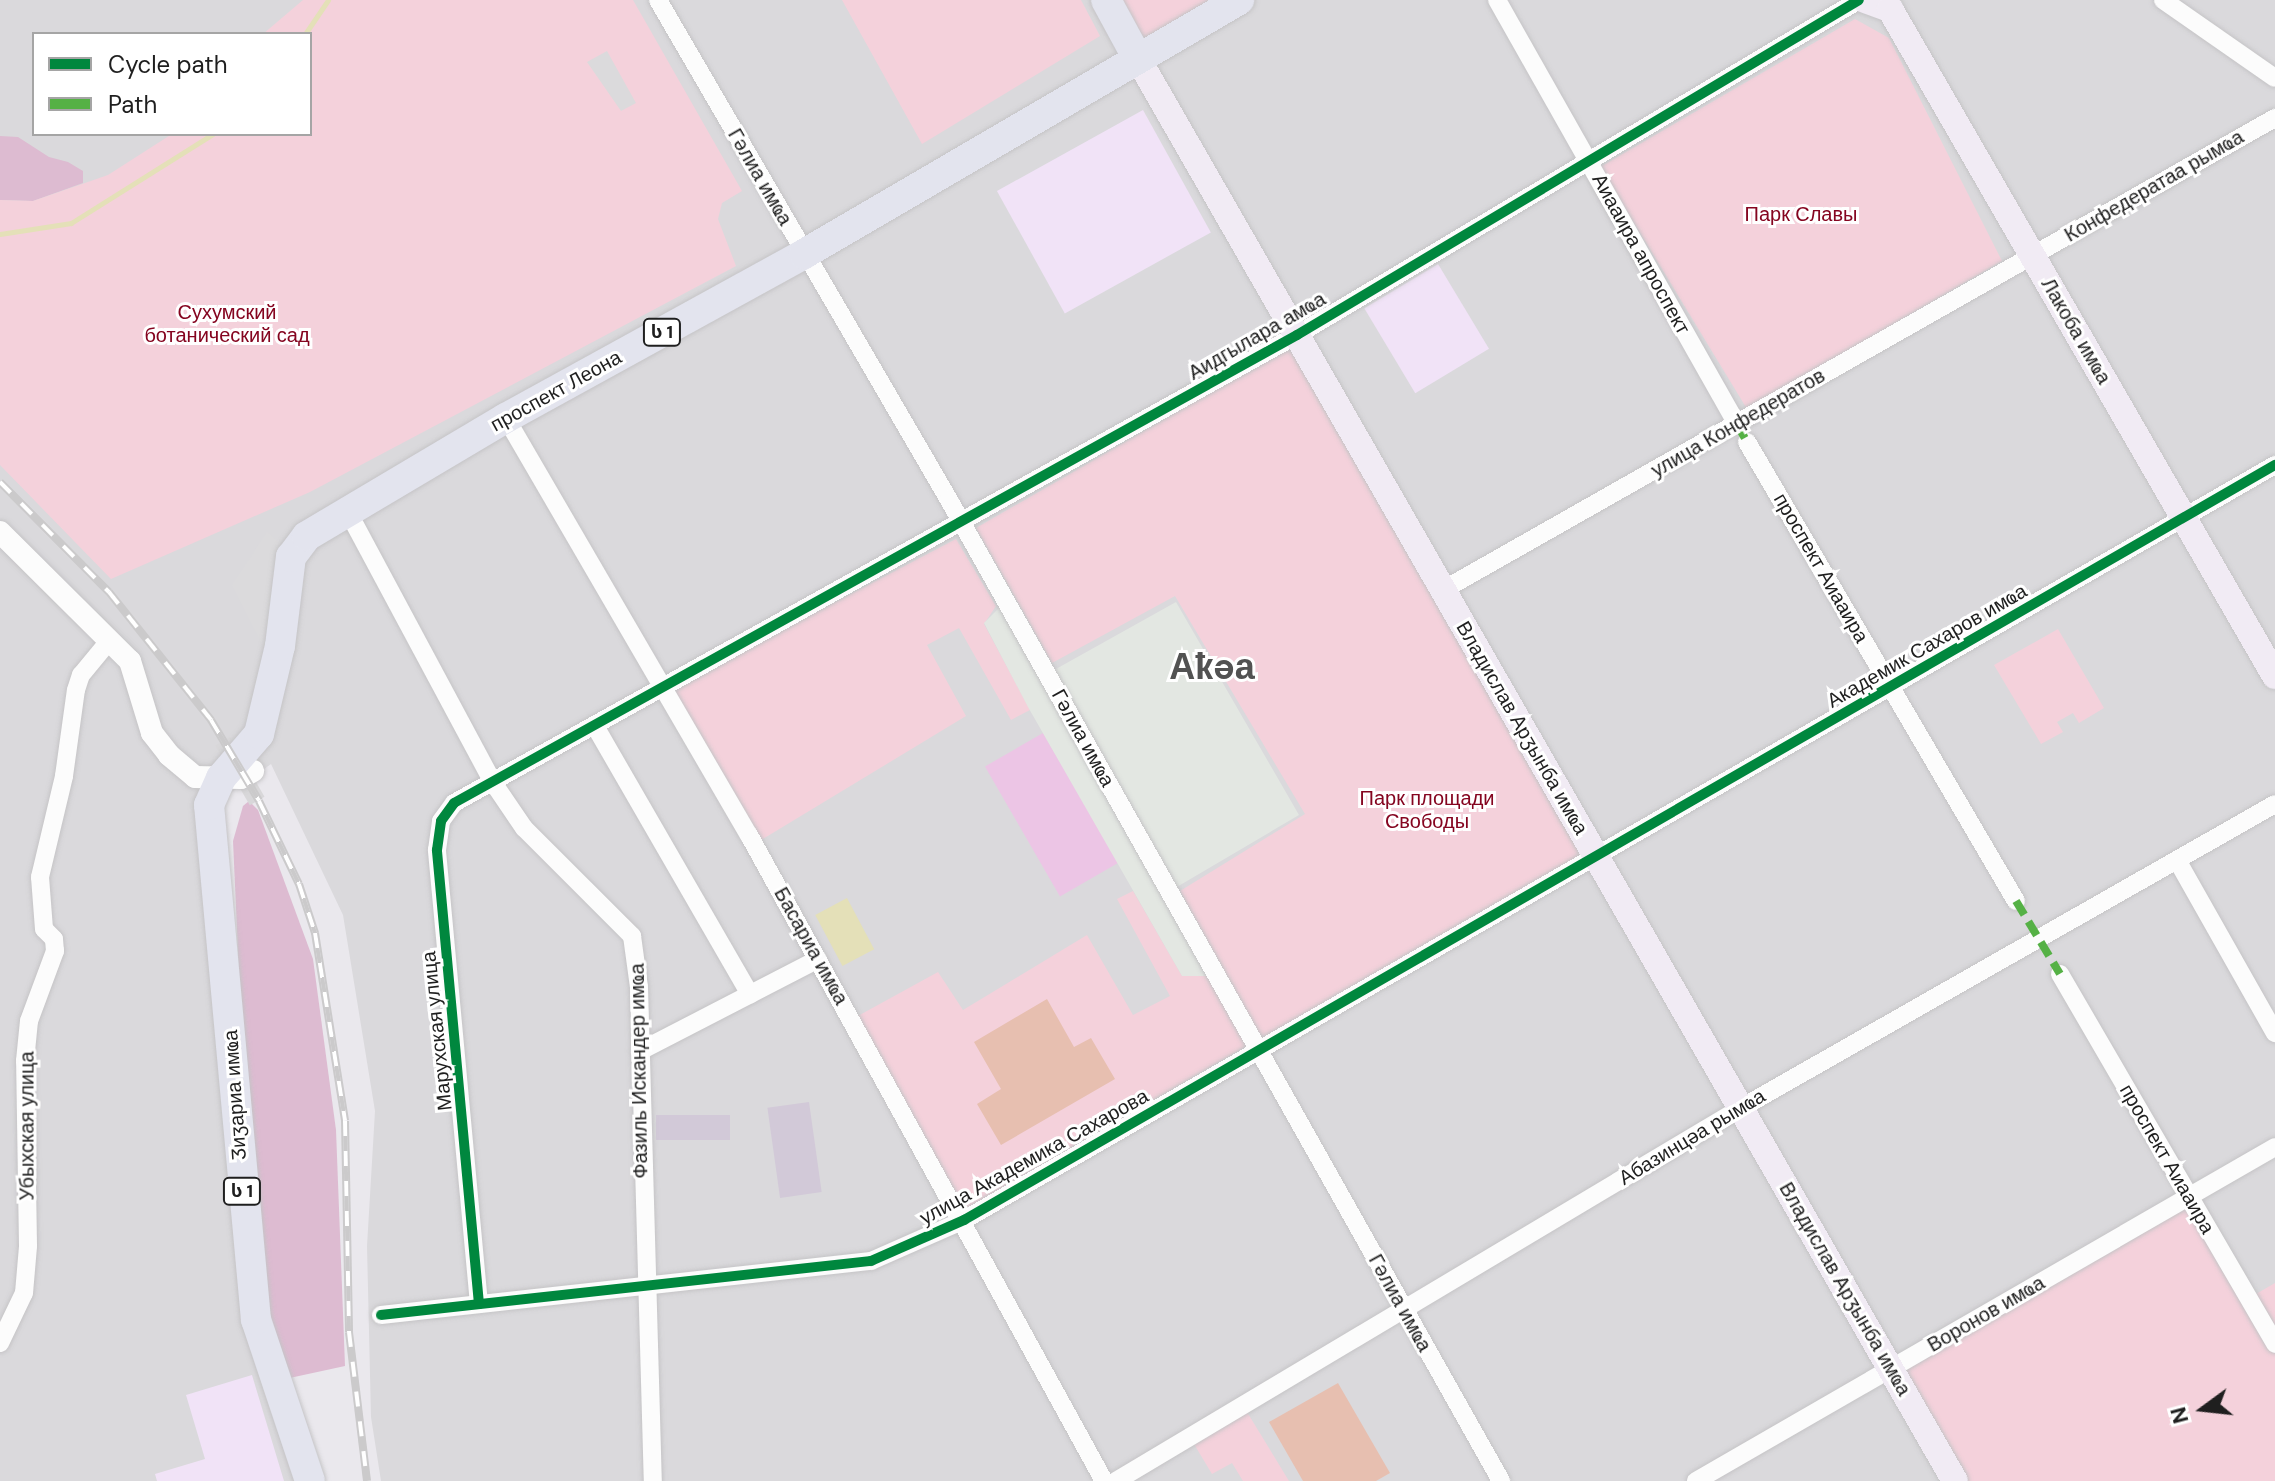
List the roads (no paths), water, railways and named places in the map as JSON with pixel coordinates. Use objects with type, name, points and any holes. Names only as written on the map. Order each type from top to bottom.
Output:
[{"type":"highway","points":[[1106,0],[1137,57]]},
{"type":"highway","name":"ს 1","points":[[1137,57],[1239,0]]},
{"type":"highway","name":"проспект Леона","points":[[208,787],[259,734],[275,669],[291,557],[307,536],[506,418],[804,254],[1137,57]]},
{"type":"highway","name":"ს 1","points":[[220,891],[223,825],[231,800],[275,734],[279,711],[275,669]]},
{"type":"highway","name":"ს 1","points":[[208,787],[220,891]]},
{"type":"highway","name":"Ӡиӡариа имҩа","points":[[220,891],[244,1229],[256,1320],[310,1481]]},
{"type":"main road","name":"Лакоба имҩа","points":[[1865,0],[1890,9],[2275,676]]},
{"type":"main road","name":"Владислав Арӡынба имҩа","points":[[1137,57],[1955,1481]]},
{"type":"street","name":"Гәлиа имҩа","points":[[658,0],[962,524],[1501,1481]]},
{"type":"street","name":"Аиааира апроспект","points":[[1497,0],[1737,424]]},
{"type":"street","name":"Аидгылара амҩа","points":[[595,726],[1297,335],[1859,0]]},
{"type":"street","points":[[2163,0],[2275,78]]},
{"type":"street","name":"Конфедератаа рымҩа","points":[[2032,255],[2275,118]]},
{"type":"street","name":"улица Конфедератов","points":[[1443,590],[2032,255]]},
{"type":"street","name":"Басариа имҩа","points":[[506,418],[665,688],[818,959],[964,1220],[1104,1481]]},
{"type":"street","name":"проспект Аиааира","points":[[1747,442],[2016,901]]},
{"type":"street","name":"Академик Сахаров имҩа","points":[[1598,859],[2275,465]]},
{"type":"street","name":"Фазиль Искандер имҩа","points":[[348,512],[492,781],[524,828],[632,936],[640,1051],[644,1284],[653,1481]]},
{"type":"street","points":[[0,532],[130,661],[152,733],[208,787],[241,778],[253,771]]},
{"type":"street","name":"Убыхская улица","points":[[0,1343],[11,1330],[24,1293],[28,1246],[25,1061],[29,1021],[55,951],[54,939],[44,929],[40,877],[64,776],[76,690],[81,675],[110,640]]},
{"type":"street","points":[[595,726],[750,994]]},
{"type":"street","name":"Марухская улица","points":[[479,1304],[437,850],[441,821],[454,803],[595,726]]},
{"type":"street","name":"Абазинцәа рымҩа","points":[[1116,1481],[1741,1108],[2275,804]]},
{"type":"street","name":"улица Академика Сахарова","points":[[381,1315],[871,1261],[964,1220],[1598,859]]},
{"type":"street","points":[[2177,860],[2275,1033]]},
{"type":"street","points":[[640,1051],[818,959]]},
{"type":"street","name":"проспект Аиааира","points":[[2060,974],[2275,1344]]},
{"type":"street","name":"Воронов имҩа","points":[[1696,1481],[2275,1147]]},
{"type":"waterway","points":[[306,32],[328,0]]},
{"type":"waterway","points":[[0,234],[71,223],[210,136]]},
{"type":"railway","points":[[0,482],[109,592],[211,720],[259,801],[299,884],[315,933],[345,1121],[349,1332],[367,1481]]},
{"type":"district","name":"Аҟəа","points":[[1212,667]]},
{"type":"park label","name":"Парк Славы","points":[[1801,214]]},
{"type":"park label","name":"Сухумский ботанический сад","points":[[227,324]]},
{"type":"park label","name":"Парк площади Свободы","points":[[1427,810]]}]
